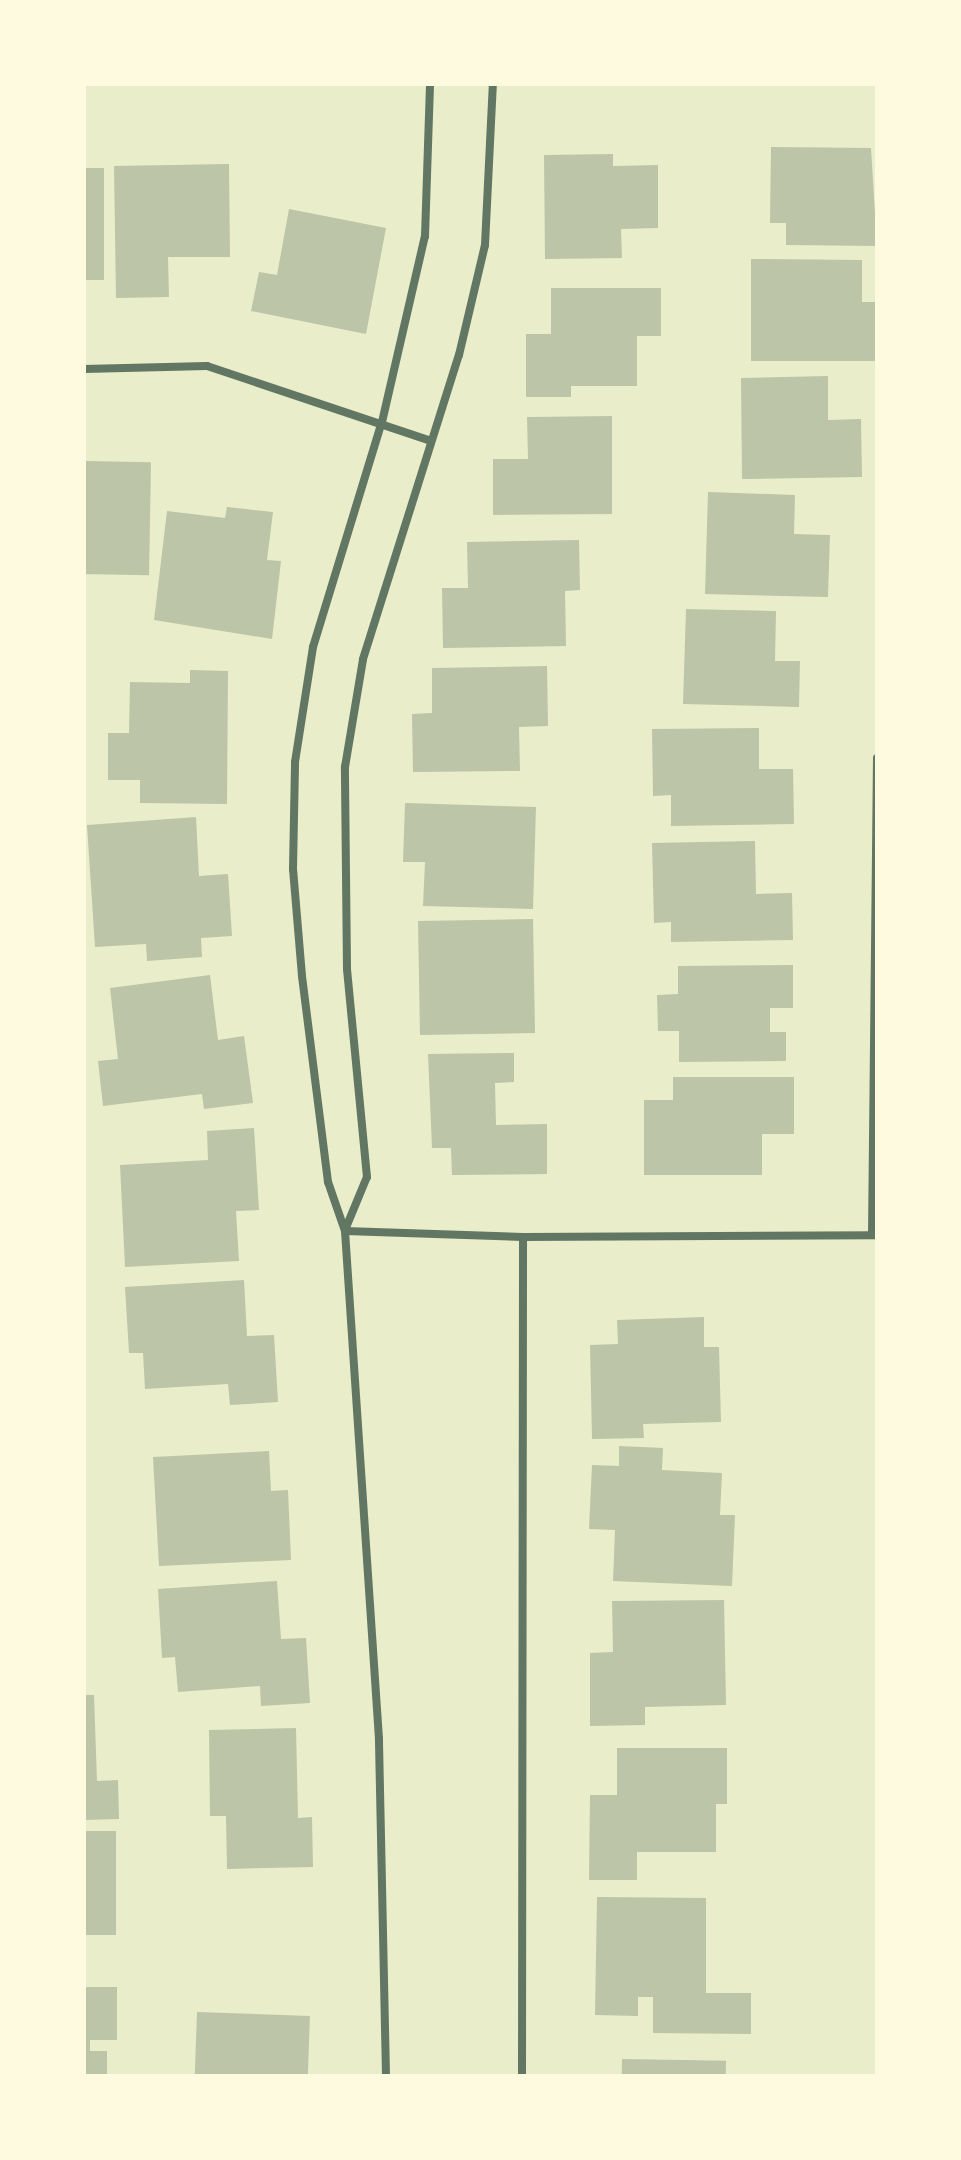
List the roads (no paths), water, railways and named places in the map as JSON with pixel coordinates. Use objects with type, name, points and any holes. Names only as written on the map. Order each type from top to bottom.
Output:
[{"type":"street","points":[[386,2076],[379,1739],[345,1231],[328,1182],[302,976],[293,869],[295,762],[313,647],[382,422],[425,236],[430,84]]},
{"type":"street","points":[[345,1231],[367,1177],[347,969],[345,767],[363,659],[431,441],[485,245],[493,84]]},
{"type":"street","points":[[84,369],[207,366],[382,422],[431,441]]},
{"type":"street","points":[[345,1231],[523,1237],[874,1235],[877,758]]},
{"type":"street","points":[[522,2076],[523,1237]]}]
